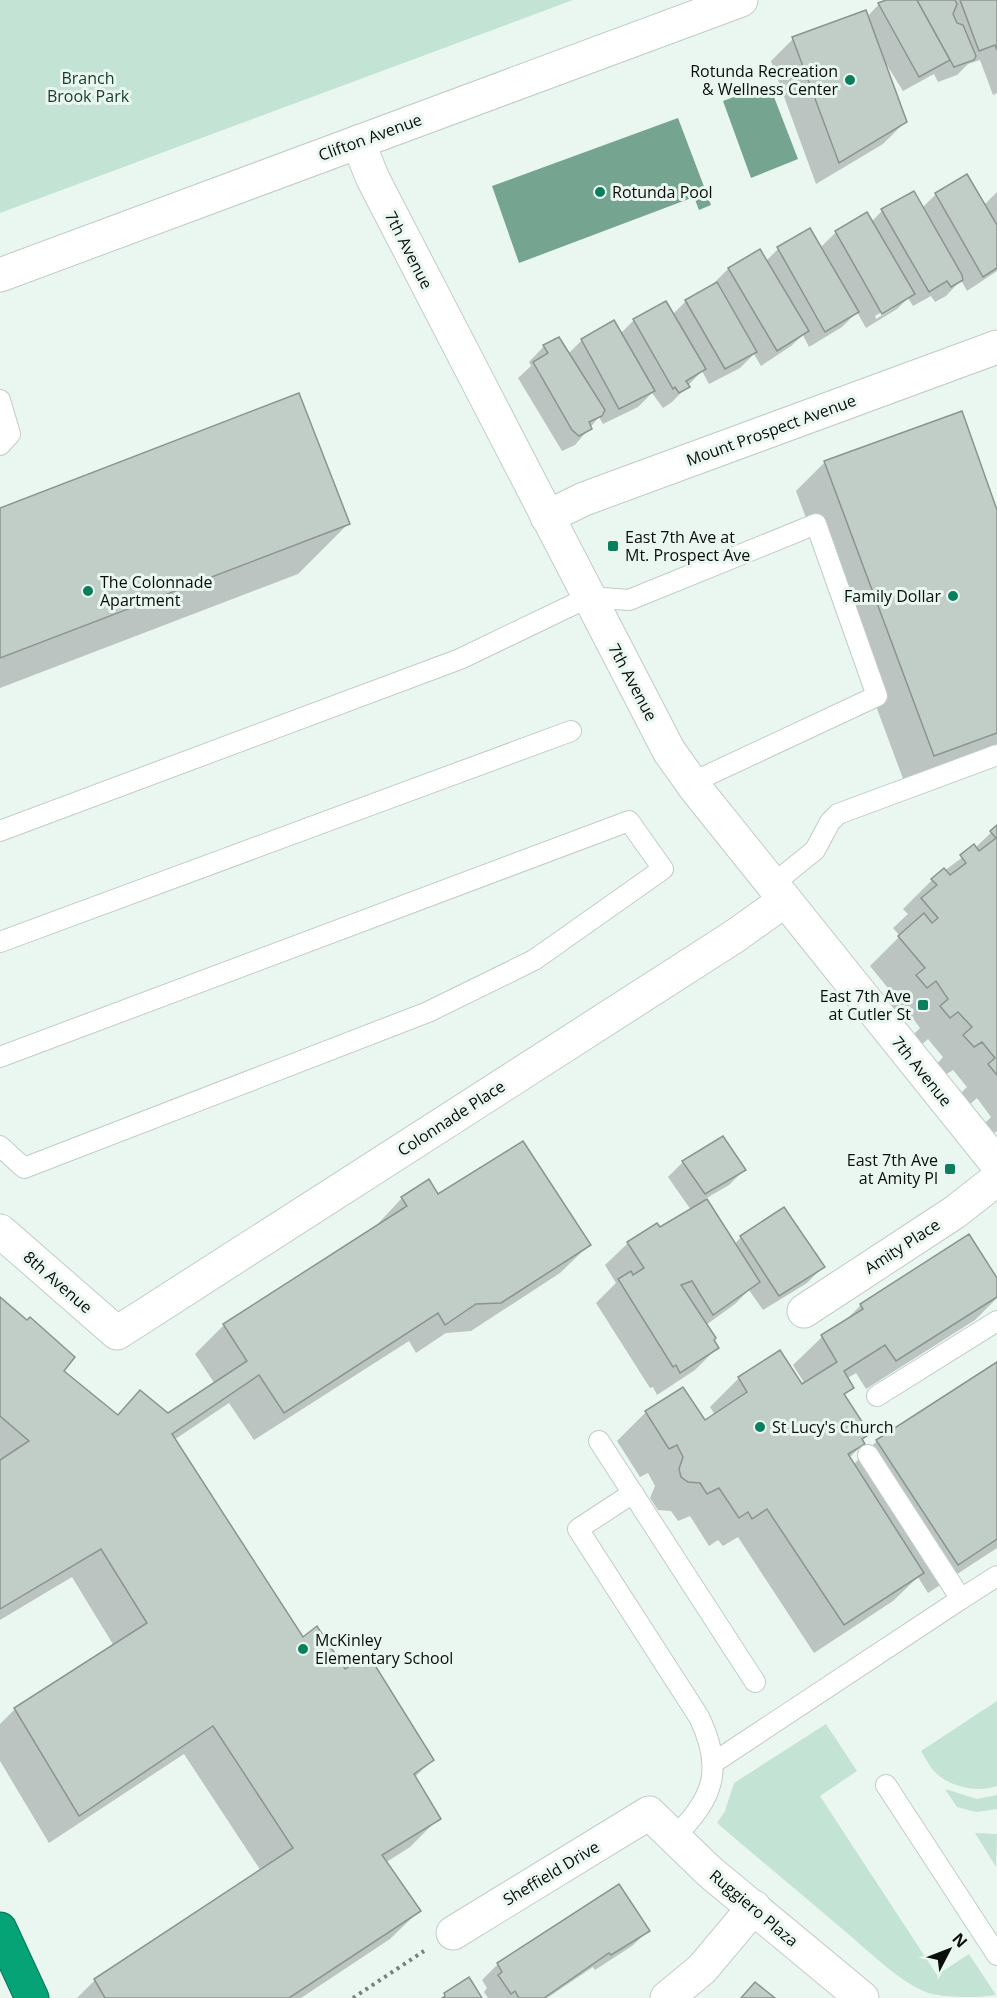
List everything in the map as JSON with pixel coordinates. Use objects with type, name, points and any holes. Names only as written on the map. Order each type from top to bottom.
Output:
[{"type":"highway","points":[[0,1929],[32,1998]]},
{"type":"street","name":"Clifton Avenue","points":[[0,275],[741,0]]},
{"type":"street","name":"7th Avenue","points":[[358,142],[373,179],[669,751],[691,783],[778,893],[997,1164]]},
{"type":"street","name":"Mount Prospect Avenue","points":[[547,518],[584,500],[997,347]]},
{"type":"street","name":"Colonnade Place","points":[[117,1332],[725,942],[778,893]]},
{"type":"street","name":"Amity Place","points":[[804,1311],[954,1212],[997,1179]]},
{"type":"street","name":"8th Avenue","points":[[0,1231],[117,1332]]},
{"type":"street","name":"Ruggiero Plaza","points":[[649,1813],[710,1872],[862,1998]]},
{"type":"street","name":"Sheffield Drive","points":[[453,1933],[649,1813]]},
{"type":"street","points":[[667,1998],[702,1969],[754,1908]]},
{"type":"lane","points":[[0,400],[10,434],[0,445]]},
{"type":"lane","points":[[0,831],[460,659],[589,597],[628,600],[816,524],[877,696],[691,783]]},
{"type":"lane","points":[[0,942],[571,732]]},
{"type":"lane","points":[[778,893],[815,850],[830,822],[838,814],[997,755]]},
{"type":"lane","points":[[0,1057],[629,821],[663,869],[534,960],[428,1012],[24,1168],[0,1146]]},
{"type":"lane","points":[[877,1396],[997,1321]]},
{"type":"lane","points":[[599,1441],[755,1682]]},
{"type":"lane","points":[[868,1455],[961,1599]]},
{"type":"lane","points":[[633,1493],[578,1529],[699,1717],[708,1736],[713,1762],[711,1787],[703,1804],[674,1837]]},
{"type":"lane","points":[[713,1762],[997,1576]]},
{"type":"lane","points":[[886,1785],[997,1955]]},
{"type":"path","points":[[353,1998],[453,1933]]},
{"type":"green space","name":"Branch Brook Park","points":[[0,0],[573,0],[0,213]]},
{"type":"green space","points":[[997,1701],[997,1786],[972,1789],[955,1785],[940,1777],[930,1767],[921,1751]]},
{"type":"green space","points":[[826,1724],[857,1771],[820,1796],[937,1975],[969,1954],[996,1995],[944,1996],[917,1988],[885,1966],[717,1823],[725,1811],[734,1783]]},
{"type":"green space","points":[[945,1789],[977,1799],[997,1795],[997,1809],[976,1812],[957,1807]]},
{"type":"green space","points":[[975,1833],[997,1834],[996,1867]]},
{"type":"shaded area","points":[[769,84],[798,159],[751,178],[723,101]]},
{"type":"shaded area","name":"Rotunda Pool","points":[[678,118],[711,205],[699,210],[694,197],[519,263],[492,186]]},
{"type":"building","points":[[886,0],[917,0],[950,60],[919,77],[878,3]]},
{"type":"building","points":[[917,0],[955,0],[957,4],[953,14],[957,23],[963,25],[976,56],[974,60],[954,67]]},
{"type":"building","points":[[960,0],[997,0],[997,50],[995,45],[979,51]]},
{"type":"building","name":"Rotunda Recreation & Wellness Center","points":[[866,10],[907,122],[839,163],[792,37]]},
{"type":"building","points":[[967,174],[997,225],[997,268],[983,277],[935,193]]},
{"type":"building","points":[[914,191],[962,275],[963,280],[951,287],[947,281],[929,292],[881,209]]},
{"type":"building","points":[[867,212],[915,294],[882,314],[835,231]]},
{"type":"building","points":[[810,228],[859,312],[825,332],[777,247]]},
{"type":"building","points":[[760,249],[809,331],[777,351],[728,268]]},
{"type":"building","points":[[717,282],[757,352],[725,369],[685,300]]},
{"type":"building","points":[[666,301],[706,369],[686,381],[690,387],[679,393],[675,387],[673,389],[633,319]]},
{"type":"building","points":[[614,320],[655,391],[619,409],[581,339]]},
{"type":"building","points":[[559,337],[605,410],[602,416],[589,422],[592,429],[579,436],[572,430],[533,362],[548,353],[543,345]]},
{"type":"building","name":"The Colonnade Apartment","points":[[299,393],[350,524],[0,658],[0,508]]},
{"type":"building","points":[[962,411],[997,510],[997,733],[934,756],[824,461]]},
{"type":"building","points":[[997,825],[997,1075],[988,1064],[995,1058],[982,1042],[974,1047],[963,1035],[972,1027],[958,1012],[950,1018],[940,1006],[948,999],[936,981],[927,988],[916,975],[925,968],[898,936],[924,913],[932,923],[938,918],[921,898],[937,885],[931,879],[944,868],[950,875],[966,863],[960,855],[974,844],[979,851],[996,838],[990,831]]},
{"type":"building","points":[[723,1136],[746,1170],[705,1194],[682,1161]]},
{"type":"building","points":[[523,1141],[591,1245],[501,1303],[476,1304],[445,1325],[438,1313],[284,1413],[259,1375],[172,1434],[303,1637],[317,1626],[345,1669],[368,1654],[434,1760],[414,1774],[441,1819],[382,1855],[421,1911],[289,1998],[105,1998],[94,1979],[293,1848],[213,1726],[79,1816],[14,1708],[147,1623],[101,1549],[0,1609],[0,1460],[29,1441],[0,1416],[0,1297],[27,1320],[30,1317],[75,1357],[64,1371],[118,1415],[140,1390],[168,1413],[247,1361],[223,1324],[407,1206],[401,1197],[429,1179],[438,1194]]},
{"type":"building","points":[[707,1199],[760,1282],[713,1315],[692,1281],[681,1285],[716,1338],[714,1340],[719,1348],[680,1373],[676,1365],[673,1367],[618,1279],[631,1271],[633,1275],[644,1268],[627,1242],[657,1223],[660,1227]]},
{"type":"building","points":[[784,1207],[825,1267],[779,1296],[740,1236]]},
{"type":"building","name":"St Lucy's Church","points":[[969,1234],[997,1278],[997,1297],[896,1361],[885,1345],[844,1371],[854,1388],[844,1394],[870,1434],[862,1439],[865,1444],[848,1454],[924,1573],[844,1625],[767,1509],[752,1519],[748,1512],[739,1518],[719,1488],[707,1494],[700,1483],[688,1482],[681,1477],[679,1469],[683,1457],[677,1445],[669,1449],[645,1411],[683,1387],[705,1420],[747,1392],[738,1377],[780,1350],[802,1384],[837,1362],[821,1335],[863,1309],[860,1304]]},
{"type":"building","points":[[997,1362],[997,1539],[958,1565],[876,1440]]},
{"type":"building","points":[[619,1884],[650,1931],[611,1955],[609,1953],[544,1998],[519,1998],[515,1991],[511,1994],[498,1975],[502,1972],[497,1963]]},
{"type":"building","points":[[469,1977],[482,1998],[442,1998],[445,1996],[444,1993]]},
{"type":"building","points":[[755,1982],[775,1998],[741,1998]]},
{"type":"place","name":"Rotunda Recreation & Wellness Center","points":[[850,80]]},
{"type":"place","name":"Rotunda Pool","points":[[600,192]]},
{"type":"place","name":"East 7th Ave at Mt. Prospect Ave","points":[[613,546]]},
{"type":"place","name":"The Colonnade Apartment","points":[[88,591]]},
{"type":"place","name":"Family Dollar","points":[[953,596]]},
{"type":"place","name":"East 7th Ave at Cutler St","points":[[923,1005]]},
{"type":"place","name":"East 7th Ave at Amity Pl","points":[[950,1169]]},
{"type":"place","name":"St Lucy's Church","points":[[760,1427]]},
{"type":"place","name":"McKinley Elementary School","points":[[303,1649]]}]
